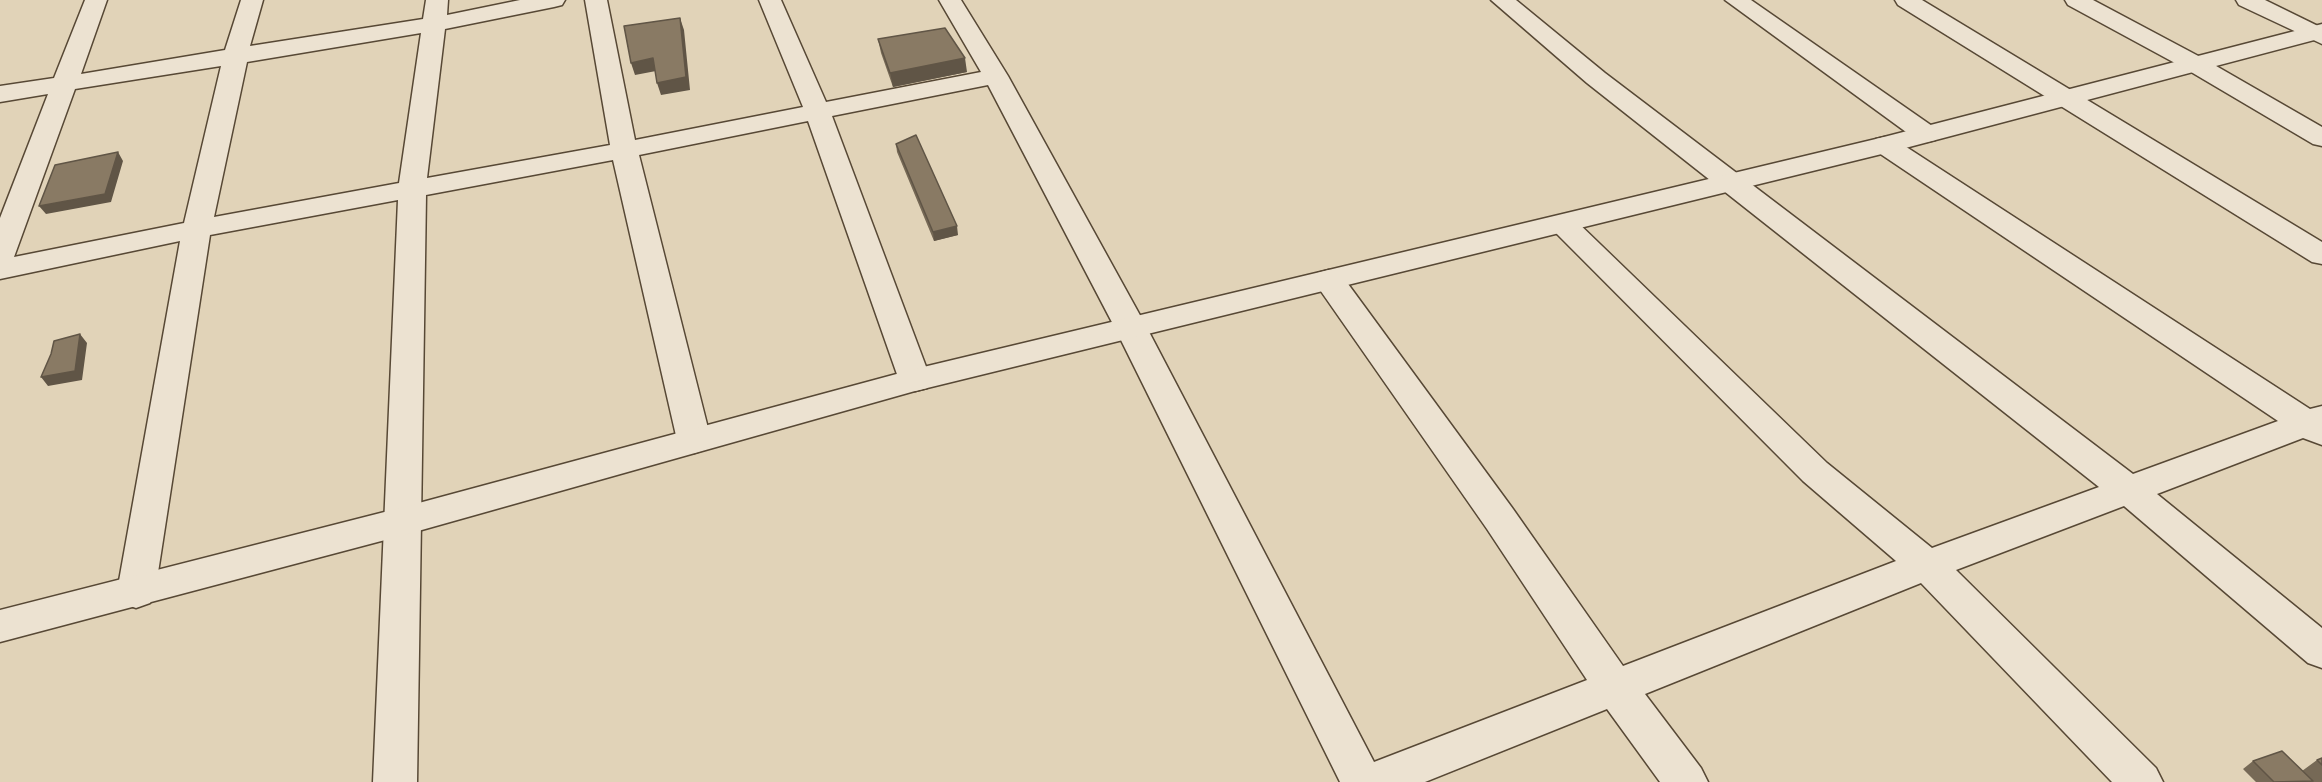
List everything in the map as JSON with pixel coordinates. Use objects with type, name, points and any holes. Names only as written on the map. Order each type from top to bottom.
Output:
[{"type":"street","points":[[0,256],[96,0]]},
{"type":"street","points":[[136,592],[197,229],[236,55],[252,0]]},
{"type":"street","points":[[0,94],[236,55],[436,12],[554,0]]},
{"type":"street","points":[[596,0],[624,150],[694,440]]},
{"type":"street","points":[[770,0],[818,113],[915,380]]},
{"type":"street","points":[[950,0],[996,76],[1131,328],[1362,782]]},
{"type":"street","points":[[1502,0],[1596,78],[2127,489],[2322,651]]},
{"type":"street","points":[[1736,0],[1926,134]]},
{"type":"street","points":[[1906,0],[2069,97],[2322,255]]},
{"type":"street","points":[[2076,0],[2195,64],[2322,138]]},
{"type":"street","points":[[2247,0],[2320,34]]},
{"type":"street","points":[[395,782],[412,188],[436,12]]},
{"type":"street","points":[[0,626],[404,521],[915,380],[1885,145],[2195,64],[2320,34]]},
{"type":"street","points":[[0,269],[197,229],[818,113],[996,76]]},
{"type":"street","points":[[1885,145],[2318,425]]},
{"type":"street","points":[[1563,224],[1815,472],[1927,565],[2141,782]]},
{"type":"street","points":[[1329,280],[1500,519],[1614,687],[1686,782]]},
{"type":"street","points":[[1374,782],[2127,489],[2318,425]]},
{"type":"building","points":[[680,18],[686,77],[657,83],[653,58],[631,63],[624,26]]},
{"type":"building","points":[[945,28],[965,58],[890,73],[878,39]]},
{"type":"building","points":[[916,135],[957,226],[933,232],[896,144]]},
{"type":"building","points":[[118,152],[105,194],[39,206],[55,165]]},
{"type":"building","points":[[80,334],[75,371],[41,377],[54,341]]},
{"type":"building","points":[[2282,751],[2313,781],[2274,782],[2253,761]]}]
